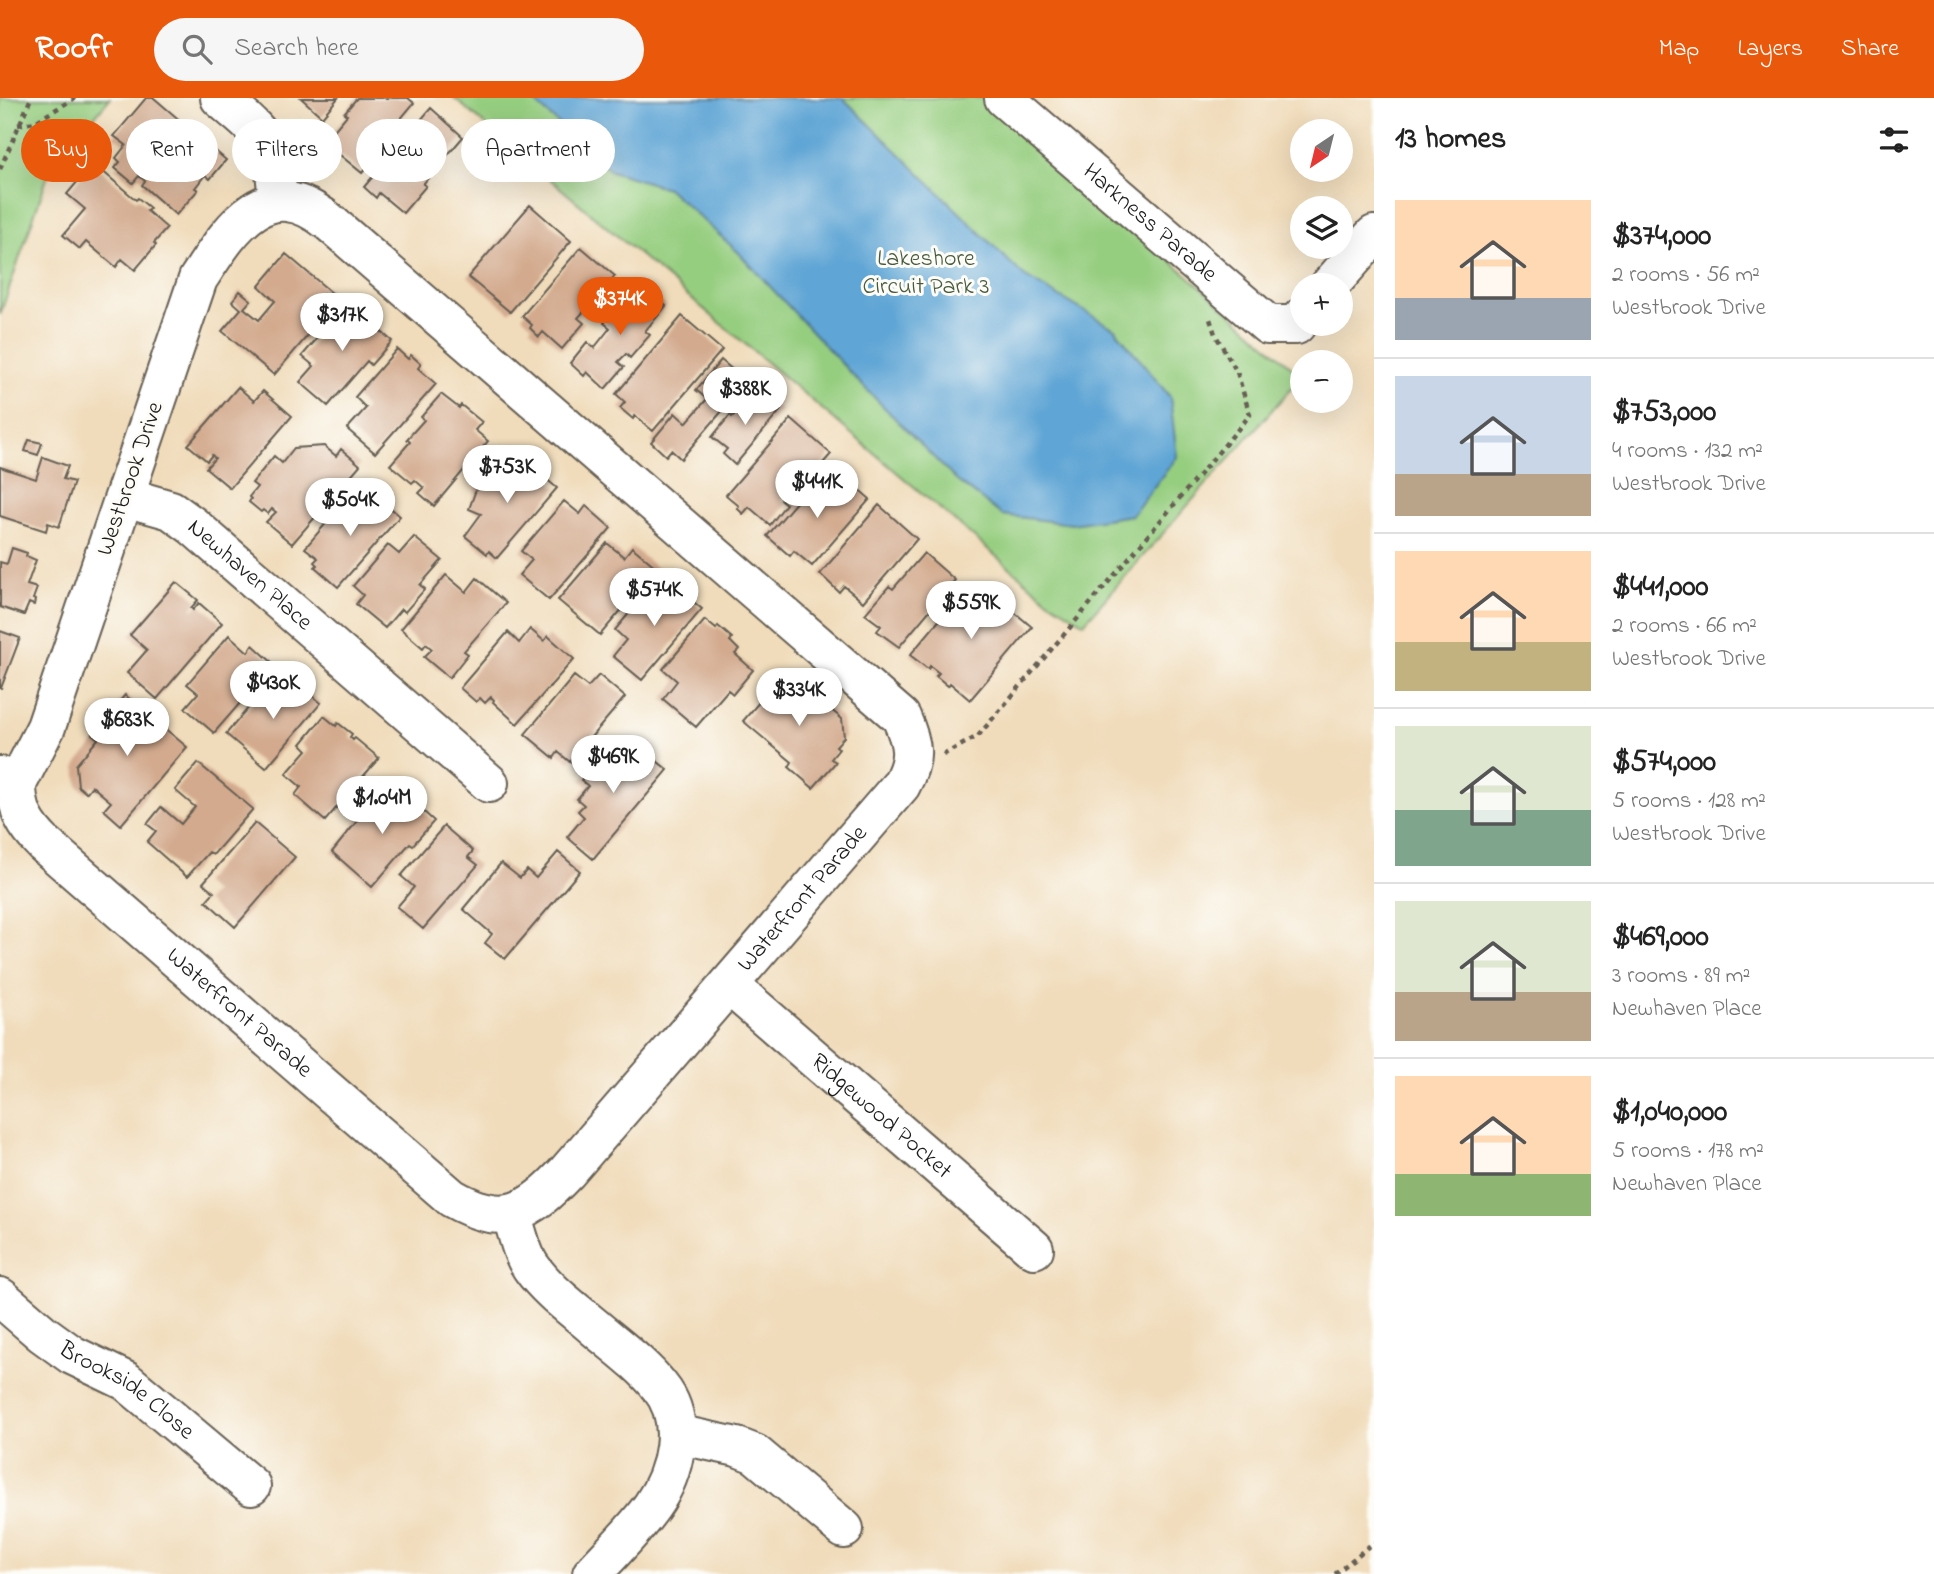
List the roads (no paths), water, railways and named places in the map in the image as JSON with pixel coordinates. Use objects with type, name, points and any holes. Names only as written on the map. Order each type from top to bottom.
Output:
[{"type":"street","points":[[220,98],[260,134],[269,149],[278,201]]},
{"type":"street","name":"Harkness Parade","points":[[1004,98],[1268,325],[1290,325]]},
{"type":"street","name":"Westbrook Drive","points":[[8,780],[46,727],[198,279],[237,225],[257,208],[278,201]]},
{"type":"street","name":"Waterfront Parade","points":[[8,780],[21,817],[44,844],[452,1198],[469,1208],[488,1214],[511,1213],[527,1208],[545,1195],[901,785],[910,769],[910,737],[901,717],[328,220],[298,202],[278,201]]},
{"type":"street","points":[[1341,273],[1374,235]]},
{"type":"street","name":"Newhaven Place","points":[[125,497],[171,510],[193,526],[489,783]]},
{"type":"street","name":"Ridgewood Pocket","points":[[729,985],[1034,1250]]},
{"type":"street","points":[[511,1213],[530,1266],[547,1286],[661,1388],[673,1409],[676,1434],[673,1460],[652,1506],[592,1574]]},
{"type":"street","name":"Brookside Close","points":[[0,1297],[72,1355],[126,1381],[251,1486]]},
{"type":"street","points":[[676,1434],[737,1447],[755,1454],[844,1530]]},
{"type":"water","points":[[530,98],[843,98],[1024,276],[1115,329],[1170,397],[1177,457],[1132,515],[1072,524],[1002,515],[957,481],[858,381],[737,251],[667,188],[615,172],[615,119],[553,119]]},
{"type":"park label","name":"Lakeshore Circuit Park 3","points":[[926,273]]}]
